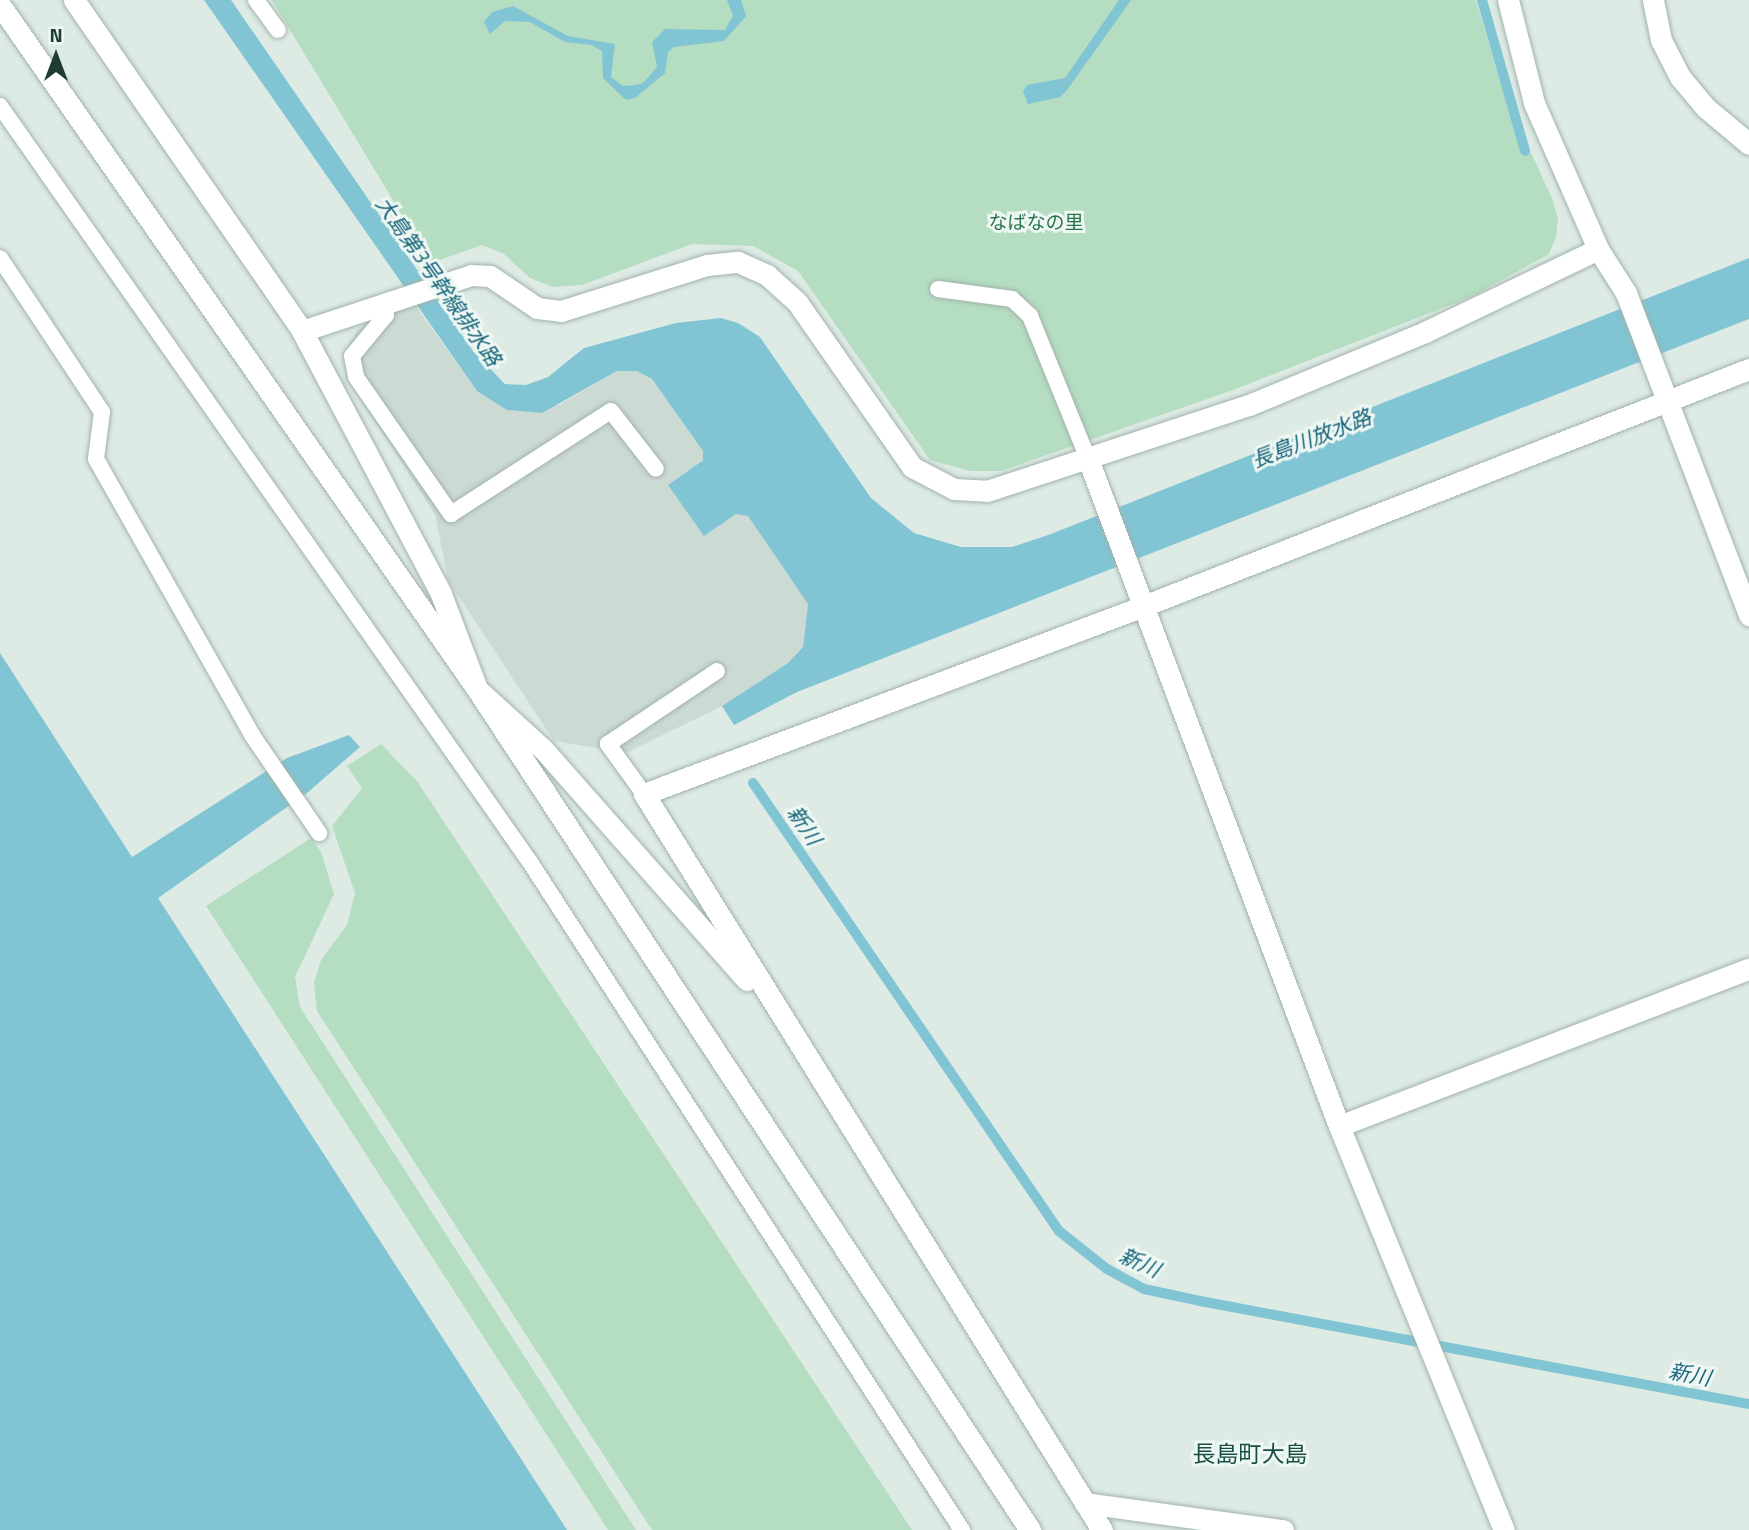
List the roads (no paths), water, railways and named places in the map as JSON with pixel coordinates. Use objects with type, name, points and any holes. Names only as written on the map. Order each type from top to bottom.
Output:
[{"type":"street","points":[[74,0],[302,331],[441,594],[477,689],[543,749],[788,1025]]},
{"type":"street","points":[[1508,0],[1534,103],[1598,250],[1626,293],[1749,615]]},
{"type":"street","points":[[1653,0],[1661,40],[1680,77],[1706,107],[1749,144]]},
{"type":"street","points":[[0,5],[477,689],[1031,1530]]},
{"type":"street","points":[[302,331],[447,282],[490,275],[537,308],[561,311],[707,265],[738,262],[767,275],[797,302],[912,467],[954,489],[987,491],[1249,405],[1425,332],[1598,250]]},
{"type":"street","points":[[1102,1530],[644,794],[1141,607],[1749,369]]},
{"type":"street","points":[[1088,459],[1141,607],[1339,1126],[1419,1312],[1504,1530]]},
{"type":"street","points":[[1339,1126],[1749,969]]},
{"type":"street","points":[[1085,1503],[1283,1530]]},
{"type":"lane","points":[[256,0],[278,30]]},
{"type":"lane","points":[[0,106],[530,862],[962,1530]]},
{"type":"lane","points":[[0,258],[102,412],[96,460],[252,735],[319,833]]},
{"type":"lane","points":[[938,289],[1012,299],[1030,316],[1088,459]]},
{"type":"lane","points":[[386,302],[386,315],[352,356],[356,377],[451,514],[611,411],[656,468]]},
{"type":"lane","points":[[644,794],[608,744],[717,671]]},
{"type":"water","name":"長島川放水路","points":[[204,0],[231,0],[473,351],[505,384],[526,385],[548,377],[584,348],[676,323],[721,318],[738,323],[760,337],[871,498],[914,533],[961,547],[1012,547],[1051,534],[1749,258],[1749,319],[797,692],[734,725],[722,706],[788,663],[803,647],[808,604],[748,516],[736,514],[704,536],[668,485],[703,460],[703,451],[652,379],[637,371],[617,371],[542,413],[507,410],[477,391]]},
{"type":"water","points":[[727,0],[741,0],[746,16],[724,41],[674,47],[668,52],[665,73],[635,98],[626,100],[603,78],[602,51],[592,45],[565,42],[530,22],[505,21],[490,34],[484,22],[492,12],[513,6],[568,36],[615,44],[611,77],[623,86],[635,85],[643,83],[657,67],[652,42],[665,29],[725,30],[733,16]]},
{"type":"water","points":[[1119,0],[1131,0],[1067,90],[1060,97],[1028,104],[1023,91],[1027,85],[1065,78]]},
{"type":"water","points":[[0,653],[132,857],[287,758],[349,735],[360,747],[307,793],[158,898],[567,1530],[0,1530]]},
{"type":"waterway","points":[[1482,0],[1525,151]]},
{"type":"waterway","name":"新川","points":[[753,783],[1059,1231],[1107,1269],[1144,1289],[1200,1301],[1749,1404]]},
{"type":"district","name":"長島町大島","points":[[1250,1454]]},
{"type":"park label","name":"なばなの里","points":[[1036,222]]},
{"type":"water label","name":"大島第3号幹線排水路","points":[[439,281]]}]
